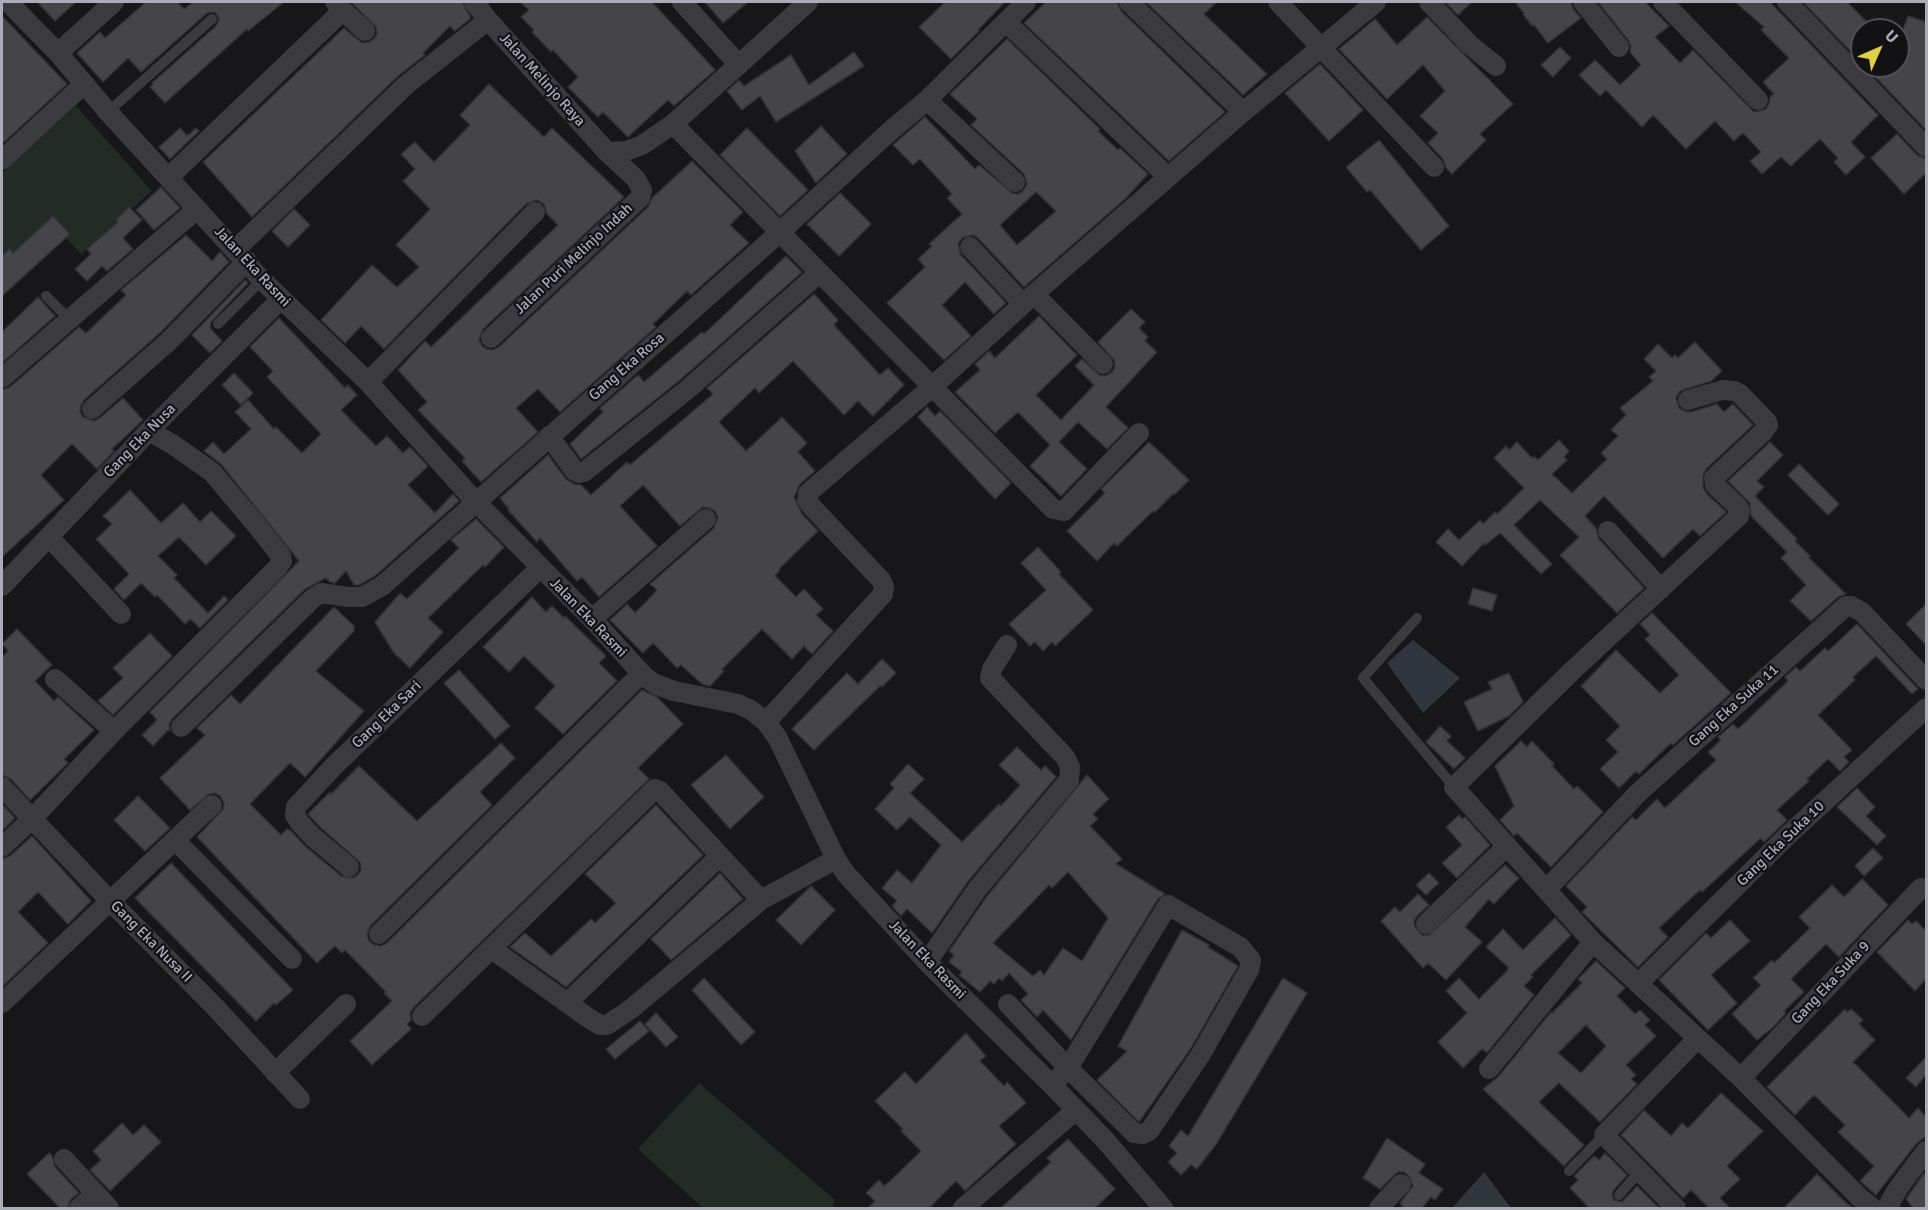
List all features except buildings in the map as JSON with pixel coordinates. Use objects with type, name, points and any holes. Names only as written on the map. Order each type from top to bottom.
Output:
[{"type":"street","name":"Jalan Eka Rasmi","points":[[8,2],[58,53],[108,112],[262,280],[368,382],[476,502],[592,619],[641,674],[656,684],[674,691],[738,704],[751,710],[766,722],[777,737],[836,859],[846,874],[927,962],[1105,1140],[1163,1209]]},
{"type":"street","points":[[58,53],[114,2]]},
{"type":"street","points":[[474,2],[488,20]]},
{"type":"street","points":[[682,2],[738,65]]},
{"type":"street","points":[[607,152],[626,151],[642,145],[673,124],[808,2]]},
{"type":"street","name":"Gang Eka Rosa","points":[[181,727],[312,599],[321,593],[362,597],[382,586],[779,233],[888,132],[927,100],[1026,2]]},
{"type":"street","points":[[1129,2],[1243,112]]},
{"type":"street","points":[[1278,2],[1434,167]]},
{"type":"street","points":[[766,722],[884,594],[881,580],[812,507],[807,500],[808,493],[932,387],[1028,299],[1243,112],[1321,45],[1376,2]]},
{"type":"street","points":[[1429,2],[1470,45],[1496,66]]},
{"type":"street","points":[[1583,2],[1620,47]]},
{"type":"street","points":[[1663,2],[1758,100]]},
{"type":"street","points":[[1787,2],[1926,147]]},
{"type":"street","points":[[169,177],[339,6],[365,31]]},
{"type":"street","name":"Jalan Melinjo Raya","points":[[92,409],[169,341],[241,256],[406,85],[488,20],[607,152]]},
{"type":"street","points":[[1006,22],[1168,177]]},
{"type":"street","points":[[2,160],[84,84]]},
{"type":"street","points":[[927,100],[1015,182]]},
{"type":"street","points":[[673,124],[1053,509],[1064,511],[1139,433]]},
{"type":"street","name":"Jalan Puri Melinjo Indah","points":[[491,338],[639,198],[642,190],[636,179],[607,152]]},
{"type":"street","points":[[2,378],[149,253],[197,209]]},
{"type":"street","points":[[368,382],[535,212]]},
{"type":"street","points":[[970,247],[1103,364]]},
{"type":"street","points":[[549,436],[575,471],[584,472],[688,389],[819,273]]},
{"type":"street","name":"Gang Eka Nusa","points":[[2,586],[149,431],[281,299]]},
{"type":"street","points":[[1688,400],[1723,390],[1734,391],[1766,419],[1768,425],[1763,432],[1714,478],[1715,485],[1738,507],[1739,516],[1573,670],[1454,788],[1593,942],[1741,1078],[1873,1209]]},
{"type":"street","points":[[2,847],[32,819],[114,730],[269,577],[282,561],[281,556],[212,472],[189,454],[149,431]]},
{"type":"street","points":[[592,619],[706,519]]},
{"type":"street","points":[[1608,531],[1661,589]]},
{"type":"street","points":[[49,537],[121,614]]},
{"type":"street","name":"Gang Eka Sari","points":[[349,867],[298,822],[295,814],[296,807],[333,767],[540,568]]},
{"type":"street","name":"Gang Eka Suka 11","points":[[1546,889],[1638,793],[1846,606],[1862,612],[1926,680]]},
{"type":"street","points":[[927,962],[978,888],[1069,780],[1070,767],[1065,757],[990,678],[992,669],[1007,645]]},
{"type":"street","points":[[379,934],[641,674]]},
{"type":"street","points":[[55,679],[114,730]]},
{"type":"street","name":"Gang Eka Suka 10","points":[[1639,983],[1786,837],[1926,708]]},
{"type":"street","name":"Gang Eka Nusa II","points":[[2,787],[215,1007],[300,1099]]},
{"type":"street","points":[[422,1016],[654,789],[660,791],[761,900]]},
{"type":"street","points":[[2,1003],[212,805]]},
{"type":"street","points":[[175,840],[292,959]]},
{"type":"street","points":[[1426,924],[1507,846]]},
{"type":"street","points":[[567,1004],[720,856]]},
{"type":"street","points":[[492,949],[567,1004],[600,1025],[614,1022],[761,900],[836,859]]},
{"type":"street","name":"Gang Eka Suka 9","points":[[1741,1078],[1921,888]]},
{"type":"street","points":[[1008,1004],[1068,1068],[1134,1133],[1143,1134],[1150,1130],[1201,1054],[1249,970],[1251,960],[1240,948],[1168,905],[1068,1068],[1052,1085]]},
{"type":"street","points":[[1489,1069],[1593,942]]},
{"type":"street","points":[[275,1073],[346,1004]]},
{"type":"street","points":[[1676,1209],[1604,1135],[1697,1039]]},
{"type":"street","points":[[963,1209],[1076,1110]]},
{"type":"street","points":[[1890,1209],[1890,1202],[1899,1187],[1926,1151]]},
{"type":"street","points":[[64,1159],[109,1209]]},
{"type":"street","points":[[1379,1209],[1401,1184]]},
{"type":"street","points":[[79,1209],[96,1194]]},
{"type":"lane","points":[[108,112],[212,19]]},
{"type":"lane","points":[[218,324],[262,280]]},
{"type":"lane","points":[[45,296],[69,319]]},
{"type":"lane","points":[[1417,618],[1363,678],[1454,788]]},
{"type":"lane","points":[[1569,1171],[1604,1135]]},
{"type":"lane","points":[[1619,1195],[1639,1172]]},
{"type":"shaded area","points":[[76,106],[152,191],[81,254],[50,220],[2,263],[2,173]]},
{"type":"shaded area","points":[[1413,640],[1460,678],[1423,713],[1387,663]]},
{"type":"shaded area","points":[[699,1083],[835,1200],[832,1208],[703,1208],[638,1149]]},
{"type":"shaded area","points":[[1484,1172],[1511,1208],[1452,1208]]}]
